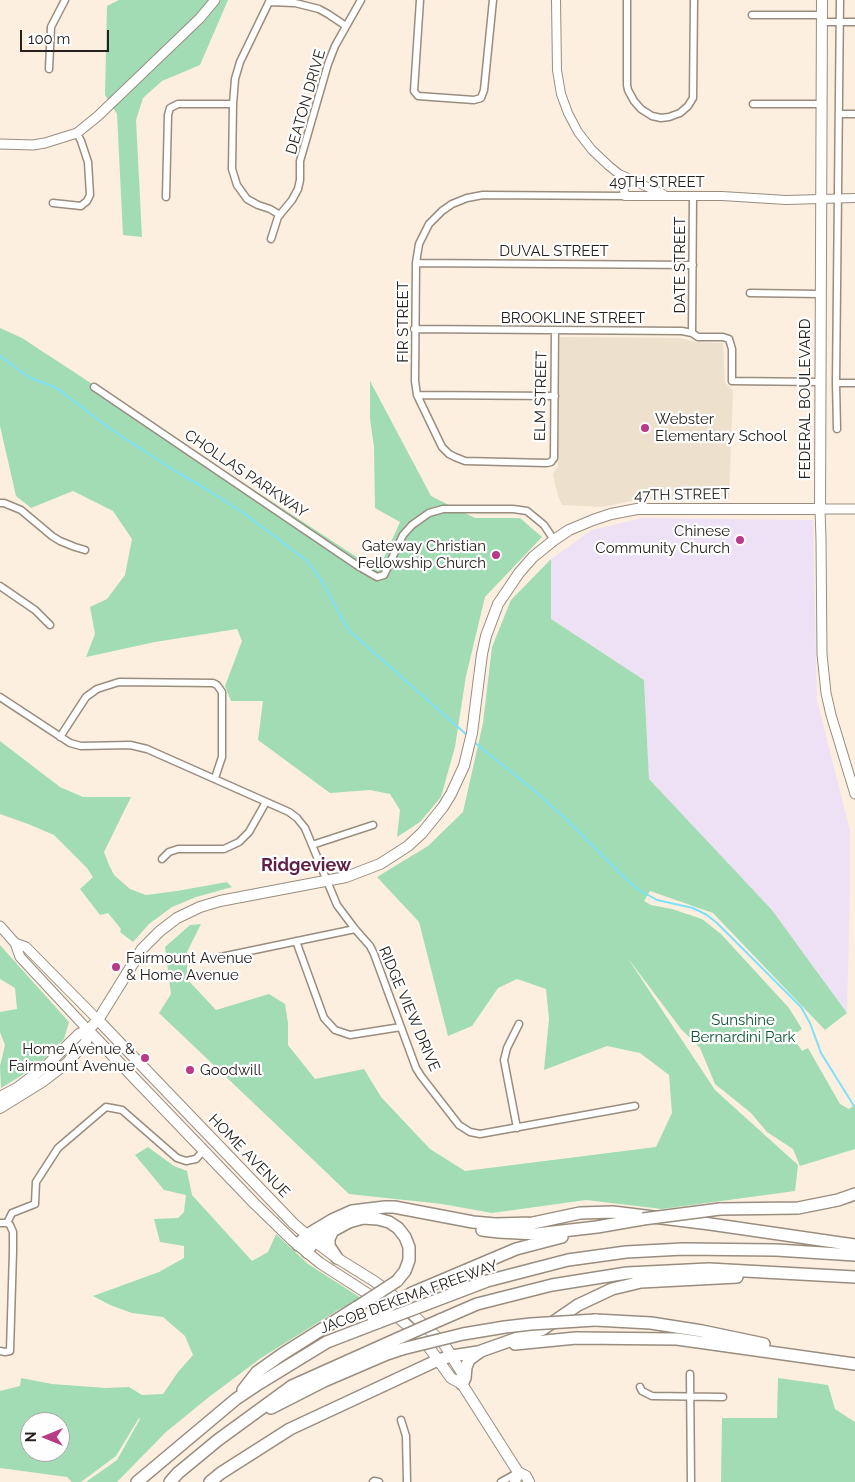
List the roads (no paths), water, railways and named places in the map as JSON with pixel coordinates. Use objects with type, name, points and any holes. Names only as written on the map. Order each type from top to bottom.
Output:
[{"type":"highway","points":[[376,1319],[412,1293],[516,1249],[596,1228],[643,1219],[720,1209],[798,1208],[838,1200],[855,1194]]},
{"type":"highway","points":[[303,1249],[310,1238],[332,1220],[352,1211],[385,1207],[495,1224],[533,1223],[586,1213],[620,1212],[855,1245]]},
{"type":"highway","points":[[408,1210],[475,1229],[499,1232],[536,1234],[596,1228]]},
{"type":"highway","points":[[236,1399],[257,1372],[281,1354],[397,1281],[409,1260],[409,1247],[405,1236],[389,1222],[378,1218],[363,1218],[349,1222],[310,1238]]},
{"type":"highway","points":[[333,1230],[329,1239],[329,1246],[337,1258]]},
{"type":"highway","name":"JACOB DEKEMA FREEWAY","points":[[137,1482],[236,1399],[327,1342],[376,1319],[424,1305],[496,1279],[568,1260],[626,1252],[683,1249],[767,1250],[855,1255]]},
{"type":"highway","name":"JACOB DEKEMA FREEWAY","points":[[400,1344],[440,1320],[477,1304],[552,1285],[627,1273],[709,1269],[855,1277]]},
{"type":"highway","points":[[210,1482],[290,1429],[438,1360],[481,1351],[543,1329],[578,1305],[612,1289],[641,1282],[704,1278],[819,1275]]},
{"type":"highway","points":[[170,1482],[178,1473],[240,1423],[324,1381],[387,1354],[400,1344],[505,1327],[595,1320],[650,1323],[678,1327],[855,1364]]},
{"type":"highway","points":[[496,1346],[576,1338],[678,1338],[855,1364]]},
{"type":"highway","points":[[462,1384],[469,1360],[481,1351]]},
{"type":"main road","points":[[0,144],[33,145],[77,133],[98,116],[200,18],[215,0]]},
{"type":"main road","name":"FEDERAL BOULEVARD","points":[[822,0],[819,382],[822,654],[826,693],[831,715],[855,794]]},
{"type":"main road","name":"47TH STREET","points":[[1,1102],[42,1082],[67,1063],[86,1042],[88,1030],[98,1020],[142,949],[160,931],[177,918],[200,906],[215,902],[346,877],[380,864],[408,846],[422,834],[451,794],[464,766],[469,750],[486,636],[498,604],[519,573],[533,557],[554,540],[569,530],[592,520],[637,509],[855,509]]},
{"type":"main road","name":"HOME AVENUE","points":[[0,926],[15,943],[20,957],[260,1209],[320,1263],[379,1300],[423,1339],[452,1378],[462,1384],[517,1477],[526,1476],[529,1482]]},
{"type":"main road","name":"HOME AVENUE","points":[[15,943],[26,947],[310,1238],[388,1292],[444,1344],[462,1373],[462,1384]]},
{"type":"street","points":[[49,69],[51,27],[65,0]]},
{"type":"street","name":"DEATON DRIVE","points":[[271,239],[278,218],[298,189],[300,161],[328,64],[335,46],[361,0]]},
{"type":"street","points":[[420,0],[414,91],[418,96],[474,100],[481,98],[484,90],[493,0]]},
{"type":"street","points":[[556,0],[557,70],[561,94],[578,132],[592,150],[619,174],[666,195]]},
{"type":"street","points":[[627,0],[627,84],[630,96],[637,106],[652,116],[669,118],[677,115],[688,106],[693,98],[694,0]]},
{"type":"street","points":[[837,429],[840,0]]},
{"type":"street","points":[[280,215],[247,199],[234,180],[232,169],[233,104],[235,80],[240,62],[270,1],[295,3],[319,9],[346,26]]},
{"type":"street","points":[[752,15],[822,18],[840,22],[855,22]]},
{"type":"street","points":[[166,197],[168,115],[170,108],[178,104],[233,104]]},
{"type":"street","points":[[753,104],[821,104]]},
{"type":"street","points":[[840,114],[855,114]]},
{"type":"street","points":[[53,203],[81,206],[90,195],[88,162],[77,133]]},
{"type":"street","points":[[619,174],[622,179],[624,196]]},
{"type":"street","name":"49TH STREET","points":[[460,200],[484,195],[666,195],[761,199],[855,198]]},
{"type":"street","name":"DATE STREET","points":[[692,334],[693,196]]},
{"type":"street","name":"FIR STREET","points":[[460,200],[442,211],[429,224],[419,244],[416,263],[414,329],[417,395],[442,447],[449,454],[465,461],[551,462]]},
{"type":"street","name":"DUVAL STREET","points":[[416,263],[693,265]]},
{"type":"street","points":[[750,293],[820,294]]},
{"type":"street","name":"BROOKLINE STREET","points":[[414,329],[682,331],[698,337],[723,337],[729,340],[732,349],[732,381],[819,382]]},
{"type":"street","name":"ELM STREET","points":[[551,462],[554,458],[555,330]]},
{"type":"street","points":[[836,383],[855,383]]},
{"type":"street","name":"CHOLLAS PARKWAY","points":[[94,388],[377,577],[384,575],[403,535],[412,524],[429,513],[443,509],[513,509],[527,511],[544,524],[554,540]]},
{"type":"street","points":[[417,395],[555,396]]},
{"type":"street","points":[[0,503],[21,510],[52,536],[85,550]]},
{"type":"street","points":[[0,586],[35,610],[50,624]]},
{"type":"street","points":[[60,737],[86,697],[97,689],[119,682],[213,683],[222,692],[222,757],[214,778]]},
{"type":"street","name":"RIDGE VIEW DRIVE","points":[[0,698],[70,743],[81,746],[130,745],[148,749],[289,812],[297,818],[305,828],[337,905],[374,954],[421,1076],[460,1125],[470,1132],[480,1134],[635,1106]]},
{"type":"street","points":[[162,860],[169,852],[178,849],[224,849],[239,842],[249,832],[266,802]]},
{"type":"street","points":[[312,845],[373,825]]},
{"type":"street","points":[[216,958],[355,929]]},
{"type":"street","points":[[296,941],[324,1018],[336,1030],[350,1035],[401,1027]]},
{"type":"street","points":[[517,1128],[504,1060],[507,1048],[519,1024]]},
{"type":"street","points":[[0,1351],[10,1351],[13,1232],[9,1224],[12,1213],[35,1204],[36,1182],[58,1148],[106,1107],[122,1110],[177,1158],[186,1161],[196,1159],[204,1151]]},
{"type":"street","points":[[0,1223],[9,1224]]},
{"type":"street","points":[[690,1374],[691,1482]]},
{"type":"street","points":[[640,1387],[642,1391],[652,1396],[723,1398]]},
{"type":"street","points":[[401,1420],[406,1436],[407,1482]]},
{"type":"street","points":[[500,1482],[517,1477]]},
{"type":"waterway","points":[[0,356],[30,378],[61,391],[112,430],[245,514],[307,561],[320,578],[346,626],[353,634],[467,735]]},
{"type":"waterway","points":[[474,742],[534,790],[639,890],[657,900],[693,908],[717,923],[801,1007],[810,1023],[821,1053],[854,1106]]},
{"type":"place","name":"Webster Elementary School","points":[[645,428]]},
{"type":"place","name":"Chinese Community Church","points":[[740,540]]},
{"type":"place","name":"Gateway Christian Fellowship Church","points":[[496,555]]},
{"type":"place","name":"Fairmount Avenue & Home Avenue","points":[[116,967]]},
{"type":"place","name":"Home Avenue & Fairmount Avenue","points":[[145,1058]]},
{"type":"place","name":"Goodwill","points":[[190,1070]]},
{"type":"district","name":"Ridgeview","points":[[306,866]]},
{"type":"park label","name":"Sunshine Bernardini Park","points":[[743,1028]]}]
